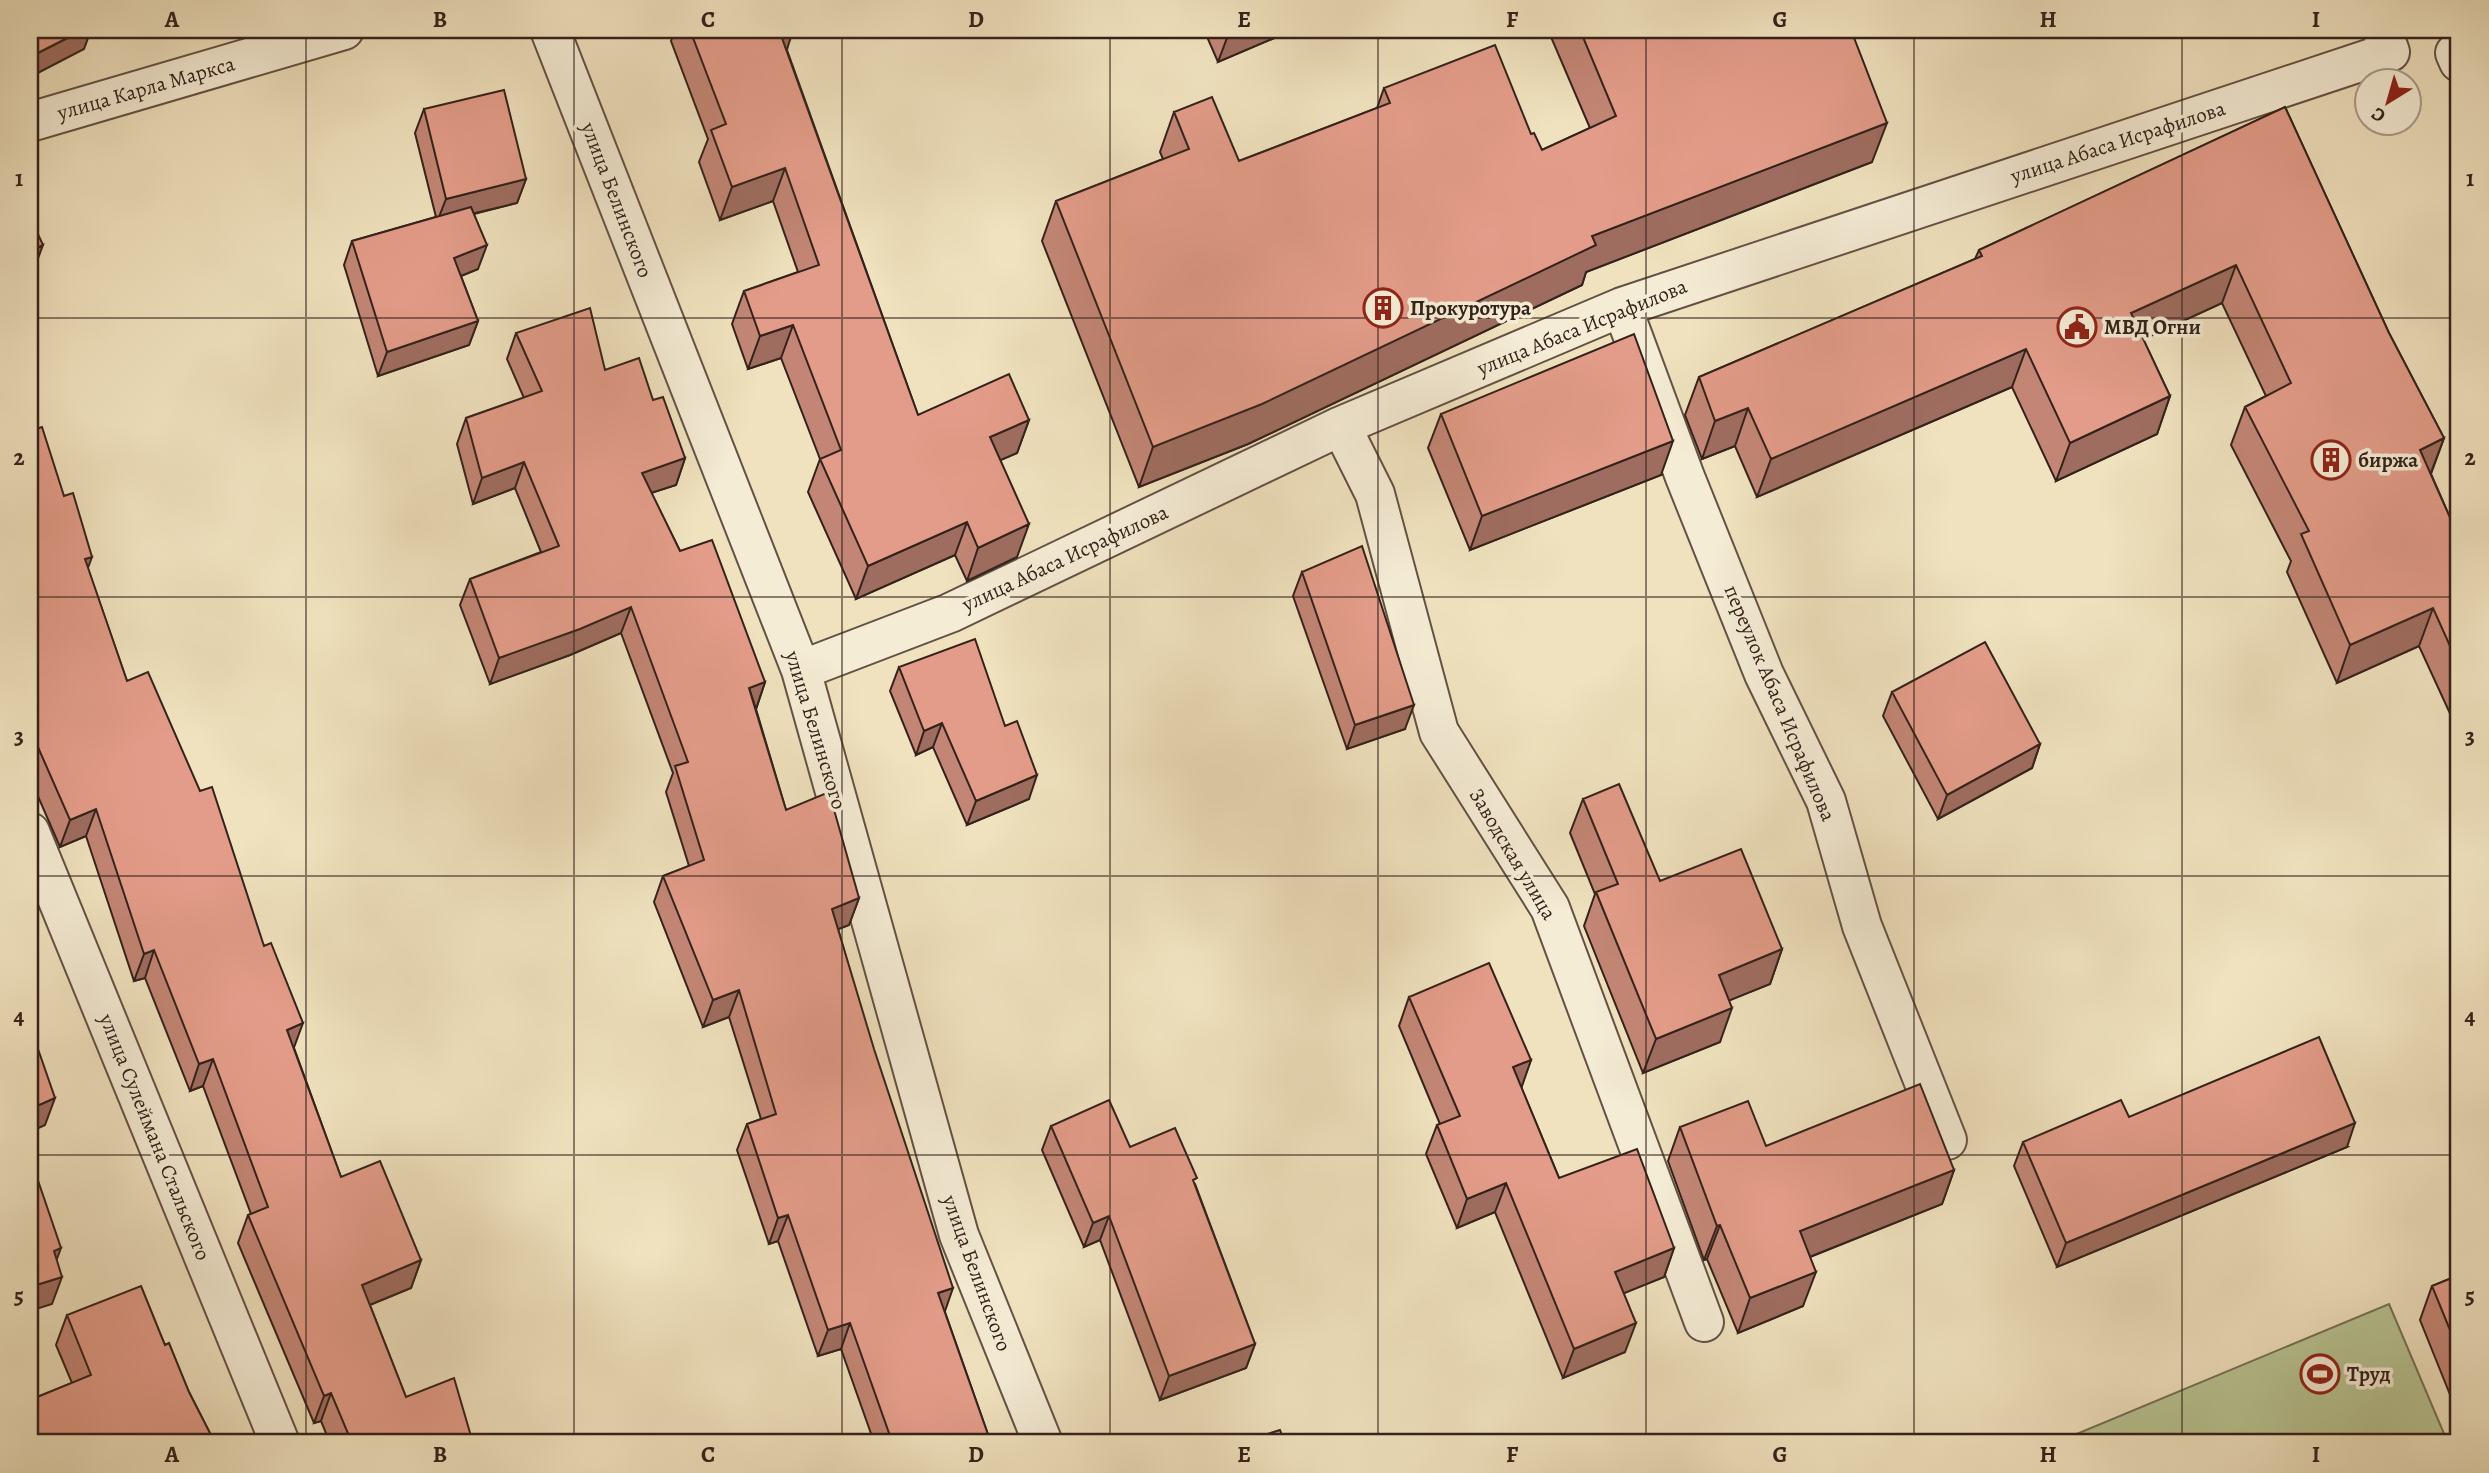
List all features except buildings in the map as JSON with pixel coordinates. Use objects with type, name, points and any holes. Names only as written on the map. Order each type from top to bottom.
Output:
[{"type":"street","name":"улица Карла Маркса","points":[[30,122],[344,30]]},
{"type":"street","name":"улица Белинского","points":[[550,30],[801,670],[959,1235],[1043,1443]]},
{"type":"street","name":"улица Абаса Исрафилова","points":[[801,670],[950,613],[1341,426],[1622,307],[2386,41]]},
{"type":"street","name":"переулок Абаса Исрафилова","points":[[1622,307],[1685,477],[1764,674],[1826,801],[1862,926],[1947,1140]]},
{"type":"street","name":"Заводская улица","points":[[1341,426],[1376,494],[1439,732],[1550,908],[1704,1322]]},
{"type":"street","name":"улица Сулеймана Стальского","points":[[30,832],[281,1443]]},
{"type":"green space","name":"Труд","points":[[2389,1304],[2448,1443],[2055,1443]]},
{"type":"place","name":"Прокуротура","points":[[1383,308]]},
{"type":"place","name":"МВД Огни","points":[[2077,327]]},
{"type":"place","name":"биржа","points":[[2331,460]]},
{"type":"place","name":"Труд","points":[[2320,1374]]}]
